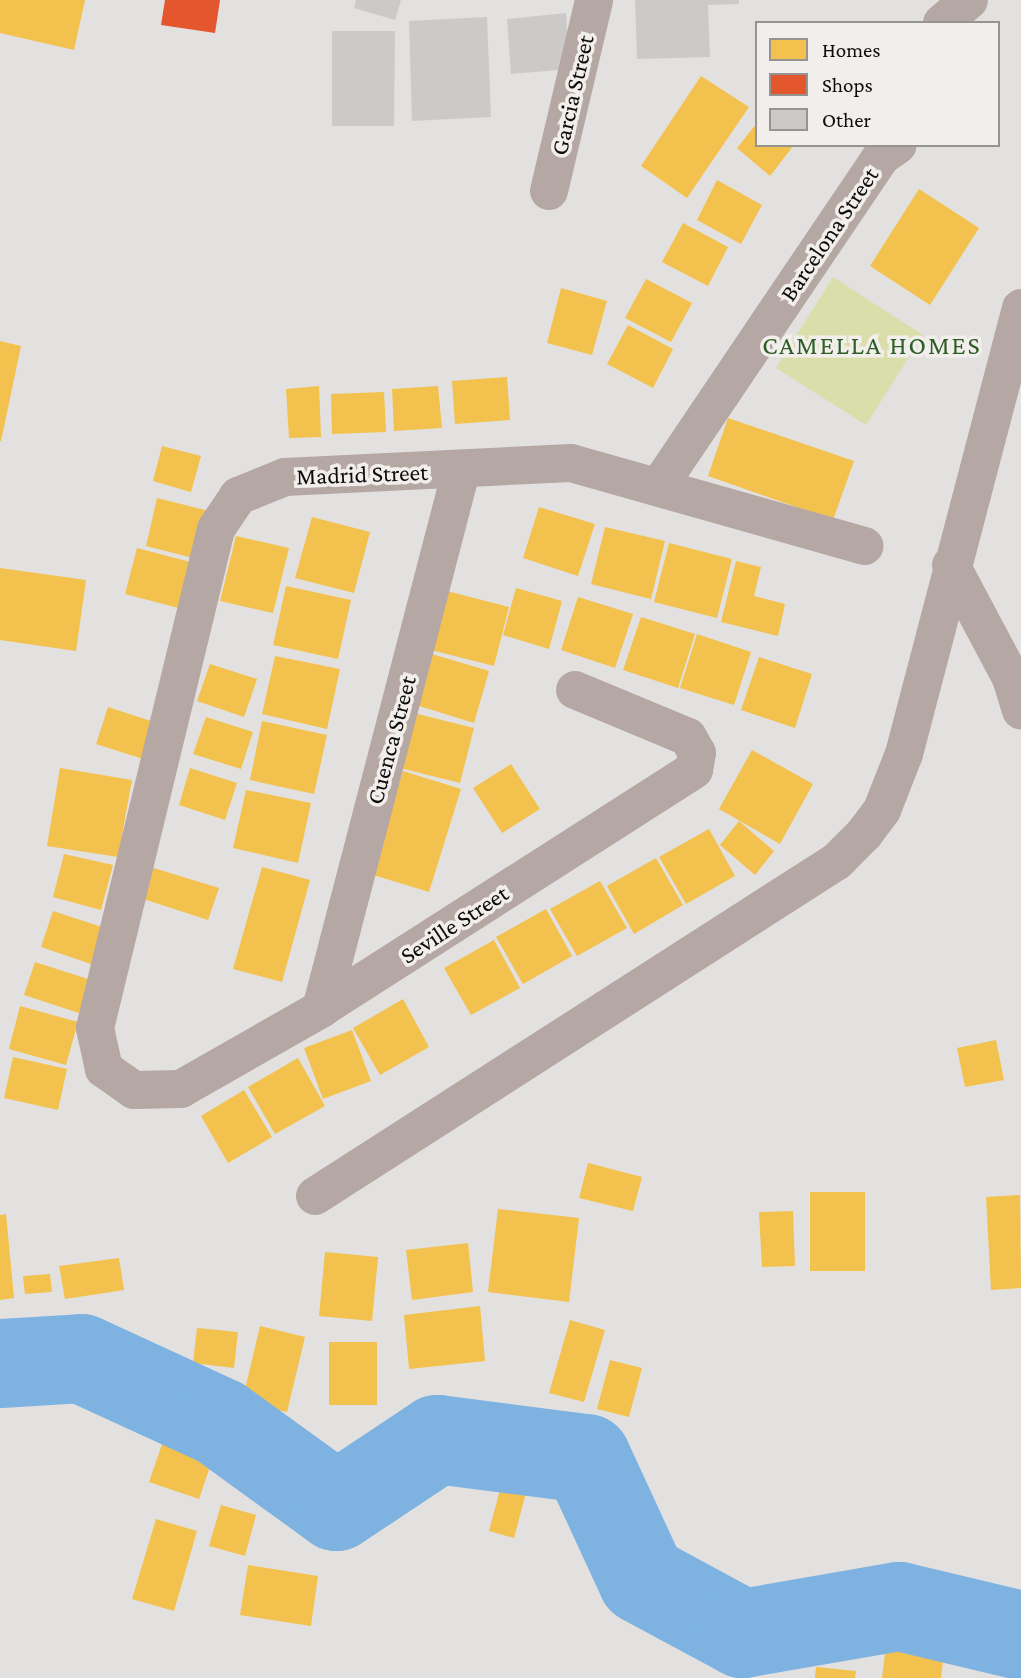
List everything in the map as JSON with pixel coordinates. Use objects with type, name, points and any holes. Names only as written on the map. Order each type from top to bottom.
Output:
[{"type":"street","name":"Garcia Street","points":[[549,191],[594,0]]},
{"type":"street","points":[[944,21],[969,0]]},
{"type":"street","points":[[976,21],[982,0]]},
{"type":"street","name":"Barcelona Street","points":[[659,486],[887,149]]},
{"type":"street","points":[[315,1196],[837,860],[882,810],[894,780],[1021,308]]},
{"type":"street","name":"Madrid Street","points":[[95,1028],[216,529],[238,496],[285,477],[461,471],[571,463],[865,546]]},
{"type":"street","name":"Cuenca Street","points":[[321,1009],[461,471]]},
{"type":"street","points":[[951,565],[1012,678],[1021,710]]},
{"type":"street","name":"Seville Street","points":[[95,1028],[104,1069],[134,1090],[181,1089],[321,1009],[694,770],[698,753],[688,737],[575,690]]},
{"type":"green space","points":[[833,277],[923,335],[866,425],[776,368]]},
{"type":"building: Homes","points":[[0,0],[85,0],[74,50],[0,33]]},
{"type":"building: Homes","points":[[701,76],[749,107],[687,198],[641,166]]},
{"type":"building: Homes","points":[[755,126],[755,147],[792,147],[770,176],[737,148]]},
{"type":"building: Homes","points":[[717,180],[762,205],[741,244],[697,220]]},
{"type":"building: Homes","points":[[919,189],[979,228],[930,305],[870,266]]},
{"type":"building: Homes","points":[[683,223],[728,247],[708,286],[662,262]]},
{"type":"building: Homes","points":[[646,279],[692,303],[671,342],[625,318]]},
{"type":"building: Homes","points":[[561,288],[607,301],[592,355],[547,343]]},
{"type":"building: Homes","points":[[628,325],[673,349],[653,388],[607,364]]},
{"type":"building: Homes","points":[[0,341],[21,346],[1,441],[0,441]]},
{"type":"building: Homes","points":[[507,377],[510,420],[455,424],[452,381]]},
{"type":"building: Homes","points":[[319,386],[321,437],[289,438],[286,389]]},
{"type":"building: Homes","points":[[438,386],[442,428],[394,431],[392,389]]},
{"type":"building: Homes","points":[[384,392],[386,432],[332,434],[331,394]]},
{"type":"building: Homes","points":[[728,418],[854,461],[833,520],[708,476]]},
{"type":"building: Homes","points":[[162,446],[201,456],[191,492],[153,481]]},
{"type":"building: Homes","points":[[157,498],[213,512],[201,560],[146,546]]},
{"type":"building: Homes","points":[[539,507],[595,524],[578,576],[523,558]]},
{"type":"building: Homes","points":[[312,517],[370,532],[354,593],[295,578]]},
{"type":"building: Homes","points":[[605,527],[665,541],[651,599],[591,584]]},
{"type":"building: Homes","points":[[236,536],[289,548],[273,613],[220,601]]},
{"type":"building: Homes","points":[[669,543],[732,559],[717,618],[654,602]]},
{"type":"building: Homes","points":[[137,548],[202,565],[190,611],[125,594]]},
{"type":"building: Homes","points":[[736,561],[761,567],[754,596],[785,604],[778,636],[721,622]]},
{"type":"building: Homes","points":[[0,568],[86,580],[76,651],[0,640]]},
{"type":"building: Homes","points":[[286,586],[351,600],[338,659],[273,645]]},
{"type":"building: Homes","points":[[516,588],[562,601],[549,649],[503,635]]},
{"type":"building: Homes","points":[[447,591],[509,607],[494,666],[431,650]]},
{"type":"building: Homes","points":[[578,597],[633,614],[615,668],[561,650]]},
{"type":"building: Homes","points":[[641,617],[695,634],[678,688],[623,670]]},
{"type":"building: Homes","points":[[697,634],[751,652],[734,705],[680,688]]},
{"type":"building: Homes","points":[[432,654],[489,671],[474,723],[416,705]]},
{"type":"building: Homes","points":[[275,656],[340,669],[327,729],[262,714]]},
{"type":"building: Homes","points":[[759,657],[812,674],[795,728],[741,710]]},
{"type":"building: Homes","points":[[210,664],[257,679],[244,717],[197,701]]},
{"type":"building: Homes","points":[[108,707],[154,722],[143,759],[96,744]]},
{"type":"building: Homes","points":[[414,713],[474,728],[460,783],[400,768]]},
{"type":"building: Homes","points":[[206,717],[253,732],[241,769],[193,754]]},
{"type":"building: Homes","points":[[262,721],[327,735],[314,794],[250,780]]},
{"type":"building: Homes","points":[[752,750],[813,784],[780,844],[719,809]]},
{"type":"building: Homes","points":[[511,764],[540,809],[502,833],[473,788]]},
{"type":"building: Homes","points":[[60,768],[132,780],[118,857],[47,846]]},
{"type":"building: Homes","points":[[190,768],[237,783],[225,820],[179,805]]},
{"type":"building: Homes","points":[[403,771],[461,789],[429,892],[370,874]]},
{"type":"building: Homes","points":[[246,790],[311,803],[298,863],[233,848]]},
{"type":"building: Homes","points":[[739,821],[774,851],[755,875],[720,845]]},
{"type":"building: Homes","points":[[709,829],[735,876],[686,904],[659,857]]},
{"type":"building: Homes","points":[[64,854],[113,865],[101,910],[53,897]]},
{"type":"building: Homes","points":[[656,858],[683,905],[634,934],[607,886]]},
{"type":"building: Homes","points":[[144,865],[219,888],[208,920],[134,896]]},
{"type":"building: Homes","points":[[262,867],[310,880],[282,982],[233,969]]},
{"type":"building: Homes","points":[[600,881],[627,928],[577,956],[550,909]]},
{"type":"building: Homes","points":[[546,909],[572,956],[523,984],[496,937]]},
{"type":"building: Homes","points":[[53,911],[102,927],[91,964],[41,947]]},
{"type":"building: Homes","points":[[494,940],[520,988],[471,1015],[444,968]]},
{"type":"building: Homes","points":[[35,962],[91,980],[79,1013],[24,995]]},
{"type":"building: Homes","points":[[403,999],[429,1047],[380,1075],[353,1028]]},
{"type":"building: Homes","points":[[20,1006],[78,1022],[66,1065],[9,1049]]},
{"type":"building: Homes","points":[[352,1030],[371,1081],[323,1099],[304,1048]]},
{"type":"building: Homes","points":[[996,1040],[1004,1080],[965,1087],[957,1048]]},
{"type":"building: Homes","points":[[13,1057],[67,1069],[58,1110],[4,1098]]},
{"type":"building: Homes","points":[[298,1058],[325,1106],[275,1134],[248,1087]]},
{"type":"building: Homes","points":[[244,1090],[272,1137],[228,1163],[201,1116]]},
{"type":"building: Homes","points":[[588,1163],[642,1177],[633,1211],[579,1198]]},
{"type":"building: Homes","points":[[810,1192],[865,1192],[865,1271],[810,1271]]},
{"type":"building: Homes","points":[[1020,1195],[1021,1288],[991,1290],[986,1197]]},
{"type":"building: Homes","points":[[498,1209],[579,1218],[569,1302],[488,1292]]},
{"type":"building: Homes","points":[[793,1211],[795,1266],[762,1267],[759,1212]]},
{"type":"building: Homes","points":[[6,1214],[14,1298],[0,1300],[0,1215]]},
{"type":"building: Homes","points":[[468,1243],[473,1292],[412,1300],[406,1250]]},
{"type":"building: Homes","points":[[325,1252],[378,1257],[372,1321],[319,1316]]},
{"type":"building: Homes","points":[[119,1258],[124,1290],[65,1299],[59,1266]]},
{"type":"building: Homes","points":[[50,1274],[52,1292],[25,1294],[23,1276]]},
{"type":"building: Homes","points":[[480,1306],[485,1361],[409,1369],[404,1315]]},
{"type":"building: Homes","points":[[570,1320],[605,1330],[584,1402],[549,1393]]},
{"type":"building: Homes","points":[[260,1326],[305,1337],[287,1412],[242,1402]]},
{"type":"building: Homes","points":[[197,1328],[238,1332],[234,1368],[193,1363]]},
{"type":"building: Homes","points":[[329,1342],[377,1342],[377,1405],[329,1405]]},
{"type":"building: Homes","points":[[610,1360],[642,1368],[629,1417],[597,1409]]},
{"type":"building: Homes","points":[[170,1421],[220,1437],[199,1499],[149,1482]]},
{"type":"building: Homes","points":[[502,1482],[527,1489],[514,1538],[489,1531]]},
{"type":"building: Homes","points":[[221,1505],[256,1515],[245,1556],[209,1546]]},
{"type":"building: Homes","points":[[156,1519],[197,1531],[174,1611],[132,1599]]},
{"type":"building: Homes","points":[[248,1565],[318,1576],[311,1626],[240,1615]]},
{"type":"building: Homes","points":[[889,1622],[947,1628],[941,1678],[882,1678]]},
{"type":"building: Homes","points":[[816,1667],[856,1671],[855,1678],[815,1678]]},
{"type":"building: Shops","points":[[165,0],[220,0],[215,33],[161,25]]},
{"type":"building: Other","points":[[356,0],[401,0],[395,20],[354,8]]},
{"type":"building: Other","points":[[635,0],[739,0],[739,4],[708,5],[710,57],[637,59]]},
{"type":"building: Other","points":[[566,13],[570,69],[511,74],[507,19]]},
{"type":"building: Other","points":[[487,17],[491,117],[412,121],[409,21]]},
{"type":"building: Other","points":[[332,31],[395,31],[394,126],[332,126]]},
{"type":"waterway","points":[[0,1363],[81,1358],[220,1422],[336,1506],[437,1439],[586,1458],[642,1579],[742,1633],[899,1606],[1021,1635]]},
{"type":"district","name":"CAMELLA HOMES","points":[[872,346]]}]
